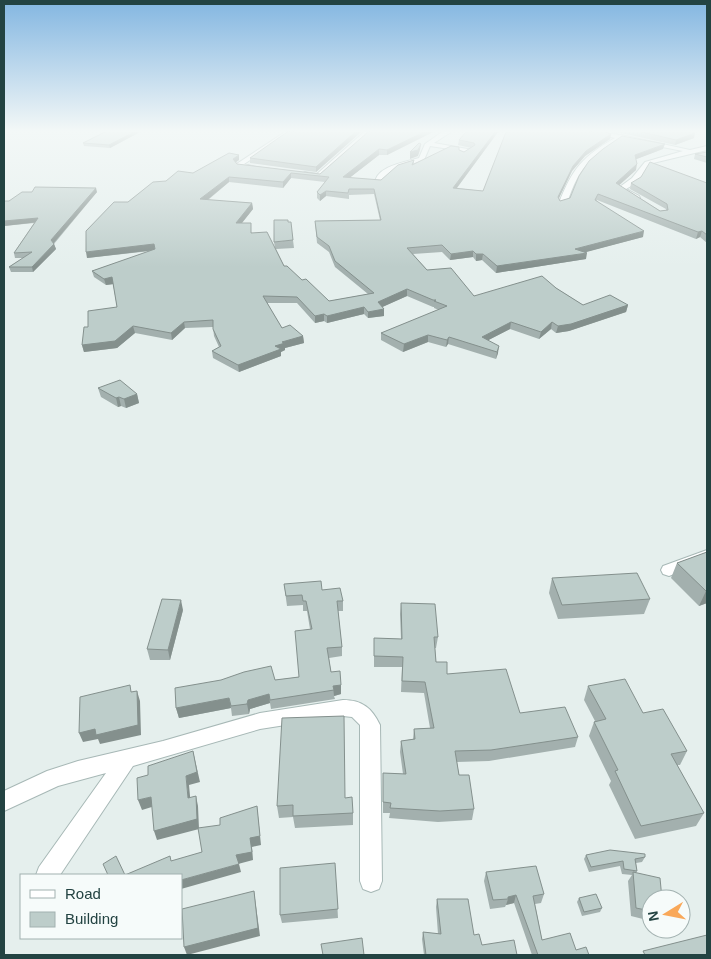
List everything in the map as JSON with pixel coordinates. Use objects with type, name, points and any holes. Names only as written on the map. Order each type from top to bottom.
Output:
[{"type":"street","points":[[378,182],[380,177]]},
{"type":"street","points":[[563,203],[572,177]]},
{"type":"street","points":[[637,177],[621,189],[646,204]]},
{"type":"street","points":[[669,570],[707,555]]},
{"type":"street","points":[[4,801],[54,778],[126,760],[260,721],[343,708],[355,708],[367,717],[370,724],[370,881]]},
{"type":"street","points":[[48,874],[126,760]]},
{"type":"building","points":[[171,177],[288,177],[283,182],[229,177],[200,199],[252,203],[236,223],[251,223],[251,233],[267,232],[284,266],[287,266],[302,280],[306,279],[329,301],[374,293],[335,261],[329,246],[317,237],[315,221],[381,220],[374,189],[349,189],[348,193],[326,191],[320,195],[317,192],[329,177],[327,177],[381,180],[385,177],[461,177],[453,188],[483,191],[489,177],[568,177],[558,197],[560,201],[570,198],[579,177],[623,177],[616,183],[660,211],[668,210],[667,204],[631,183],[641,177],[690,177],[707,183],[707,235],[702,231],[698,232],[598,194],[595,200],[644,231],[575,249],[587,253],[497,266],[483,254],[476,254],[473,251],[451,254],[442,245],[407,248],[427,270],[451,268],[474,296],[542,276],[556,288],[583,305],[610,295],[628,305],[571,324],[558,326],[552,322],[541,332],[511,322],[482,337],[499,346],[497,352],[449,337],[447,340],[428,335],[404,344],[381,333],[447,306],[407,289],[378,302],[384,309],[368,312],[364,307],[327,316],[324,314],[315,316],[297,297],[263,296],[282,328],[290,325],[303,336],[282,342],[285,343],[275,346],[281,349],[238,365],[212,351],[221,346],[213,329],[213,320],[184,322],[171,333],[133,326],[115,341],[82,345],[84,327],[88,327],[88,311],[117,307],[112,277],[104,279],[92,271],[155,249],[154,244],[86,252],[86,231],[114,202],[128,202],[153,182],[166,181]]},
{"type":"building","points":[[35,187],[96,188],[51,240],[54,244],[32,267],[9,267],[32,252],[14,253],[38,218],[4,221],[4,201],[9,201],[22,192],[32,192]]},
{"type":"building","points":[[274,220],[288,220],[288,222],[291,222],[293,240],[274,242]]},
{"type":"building","points":[[120,380],[137,394],[124,399],[116,398],[98,388]]},
{"type":"building","points":[[707,552],[707,591],[706,591],[677,563]]},
{"type":"building","points":[[637,573],[650,599],[562,605],[552,578]]},
{"type":"building","points":[[321,581],[322,590],[340,588],[343,601],[337,601],[342,647],[327,648],[331,672],[340,671],[341,685],[333,686],[334,690],[270,700],[269,694],[248,700],[247,704],[231,706],[229,698],[176,708],[175,688],[221,680],[244,672],[271,666],[275,680],[299,677],[295,631],[312,629],[306,601],[303,601],[302,595],[286,596],[284,584]]},
{"type":"building","points":[[162,599],[181,600],[168,650],[147,649]]},
{"type":"building","points":[[401,603],[435,604],[438,637],[434,637],[436,662],[447,662],[447,674],[506,669],[520,713],[565,707],[578,737],[491,750],[455,751],[459,775],[469,775],[474,809],[440,811],[390,808],[391,803],[383,802],[383,773],[406,774],[401,741],[415,739],[414,729],[434,728],[425,682],[402,681],[403,657],[374,656],[374,638],[402,639]]},
{"type":"building","points":[[625,679],[643,713],[663,709],[687,751],[671,754],[704,813],[641,826],[615,771],[618,770],[594,722],[606,719],[588,686]]},
{"type":"building","points":[[130,685],[131,692],[137,691],[138,725],[96,735],[95,729],[79,733],[80,697]]},
{"type":"building","points":[[344,716],[345,798],[352,797],[353,813],[293,816],[293,805],[277,806],[282,718]]},
{"type":"building","points":[[193,751],[197,772],[186,776],[188,798],[196,796],[197,819],[154,831],[151,797],[138,800],[137,778],[148,775],[148,766]]},
{"type":"building","points":[[257,806],[260,836],[250,838],[252,852],[236,855],[239,864],[182,880],[182,874],[127,874],[170,856],[171,861],[202,852],[198,828],[220,825],[220,818]]},
{"type":"building","points":[[610,850],[645,854],[645,857],[635,859],[637,871],[624,869],[623,861],[591,867],[586,855]]},
{"type":"building","points":[[116,856],[125,874],[108,874],[103,864]]},
{"type":"building","points":[[335,863],[338,909],[280,915],[280,868]]},
{"type":"building","points":[[536,866],[544,894],[533,896],[542,940],[570,933],[576,950],[586,947],[589,955],[538,955],[516,895],[508,897],[508,899],[493,900],[486,872]]},
{"type":"building","points":[[633,872],[660,878],[661,889],[641,889],[641,909],[636,908]]},
{"type":"building","points":[[254,891],[258,928],[184,947],[182,909]]},
{"type":"building","points":[[596,894],[602,908],[584,912],[579,898]]},
{"type":"building","points":[[437,899],[468,899],[474,935],[479,934],[482,945],[514,940],[517,955],[426,955],[423,932],[441,934]]},
{"type":"building","points":[[707,935],[707,955],[645,955],[643,951]]},
{"type":"building","points":[[362,938],[364,955],[323,955],[321,944]]}]
